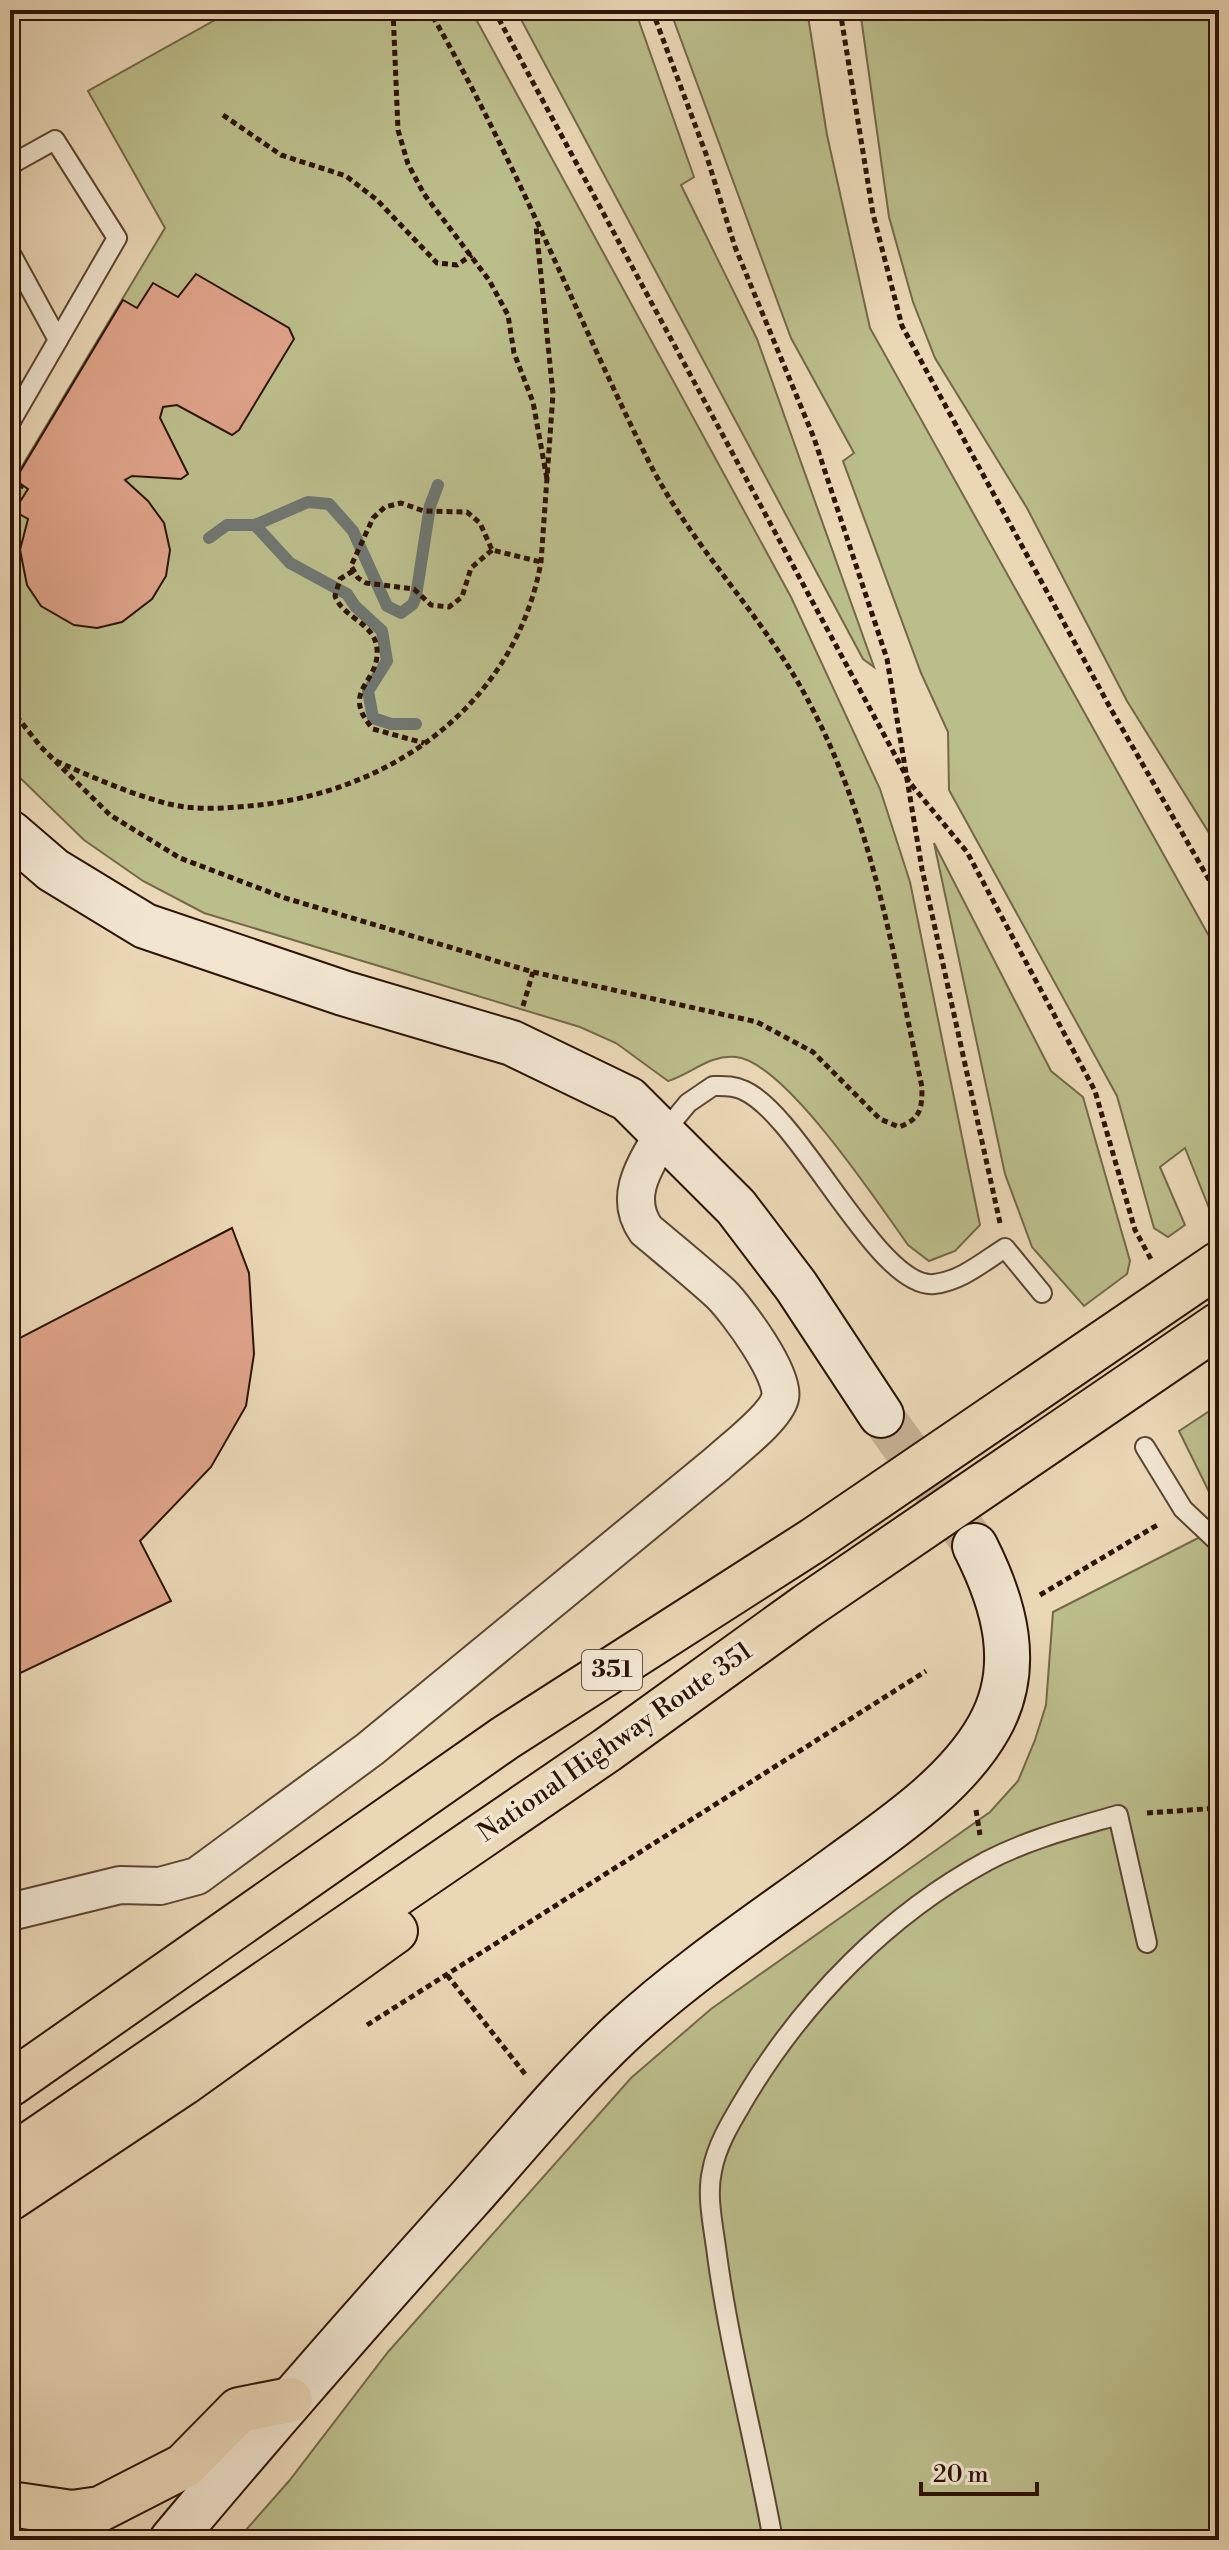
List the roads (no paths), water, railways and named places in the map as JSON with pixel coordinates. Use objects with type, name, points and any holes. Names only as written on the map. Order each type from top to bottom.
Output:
[{"type":"highway","name":"351","points":[[10,2084],[505,1738],[814,1540],[1219,1264]]},
{"type":"highway","name":"National Highway Route 351","points":[[10,2158],[607,1750],[807,1606],[1219,1325]]},
{"type":"highway","points":[[10,2198],[183,2083],[406,1923],[607,1750]]},
{"type":"highway","points":[[10,2504],[72,2513],[100,2509],[184,2466],[239,2410],[290,2400]]},
{"type":"street","points":[[10,833],[65,878],[145,926],[328,988],[512,1043],[628,1099],[664,1132],[745,1218],[796,1286],[881,1415]]},
{"type":"street","points":[[10,1912],[120,1885],[160,1886],[197,1876],[370,1749],[705,1474],[771,1413],[780,1399],[781,1383],[753,1336],[723,1296],[646,1230],[636,1217],[634,1198],[641,1173],[664,1132]]},
{"type":"street","points":[[172,2540],[290,2400],[618,2036],[668,1991],[880,1836],[929,1796],[965,1760],[990,1726],[1004,1690],[1009,1659],[994,1583],[975,1546]]},
{"type":"lane","points":[[10,165],[55,140],[117,238],[10,423]]},
{"type":"lane","points":[[10,252],[58,340]]},
{"type":"lane","points":[[664,1132],[688,1103],[713,1086],[745,1090],[795,1141],[886,1258],[911,1280],[932,1284],[966,1274],[1005,1248],[1042,1293]]},
{"type":"lane","points":[[1145,1447],[1183,1509],[1219,1543]]},
{"type":"lane","points":[[773,2540],[724,2303],[712,2218],[711,2173],[723,2135],[771,2055],[858,1954],[921,1903],[986,1861],[1037,1837],[1118,1815],[1147,1943]]},
{"type":"waterway","points":[[255,525],[308,502],[329,504],[353,531],[387,606],[401,613],[413,604],[416,596],[430,506],[438,485]]},
{"type":"waterway","points":[[209,538],[227,525],[255,525],[290,563],[347,594],[355,606],[382,631],[387,661],[368,691],[373,718],[391,724],[416,724]]},
{"type":"tunnel","points":[[881,1415],[971,1540]]}]
